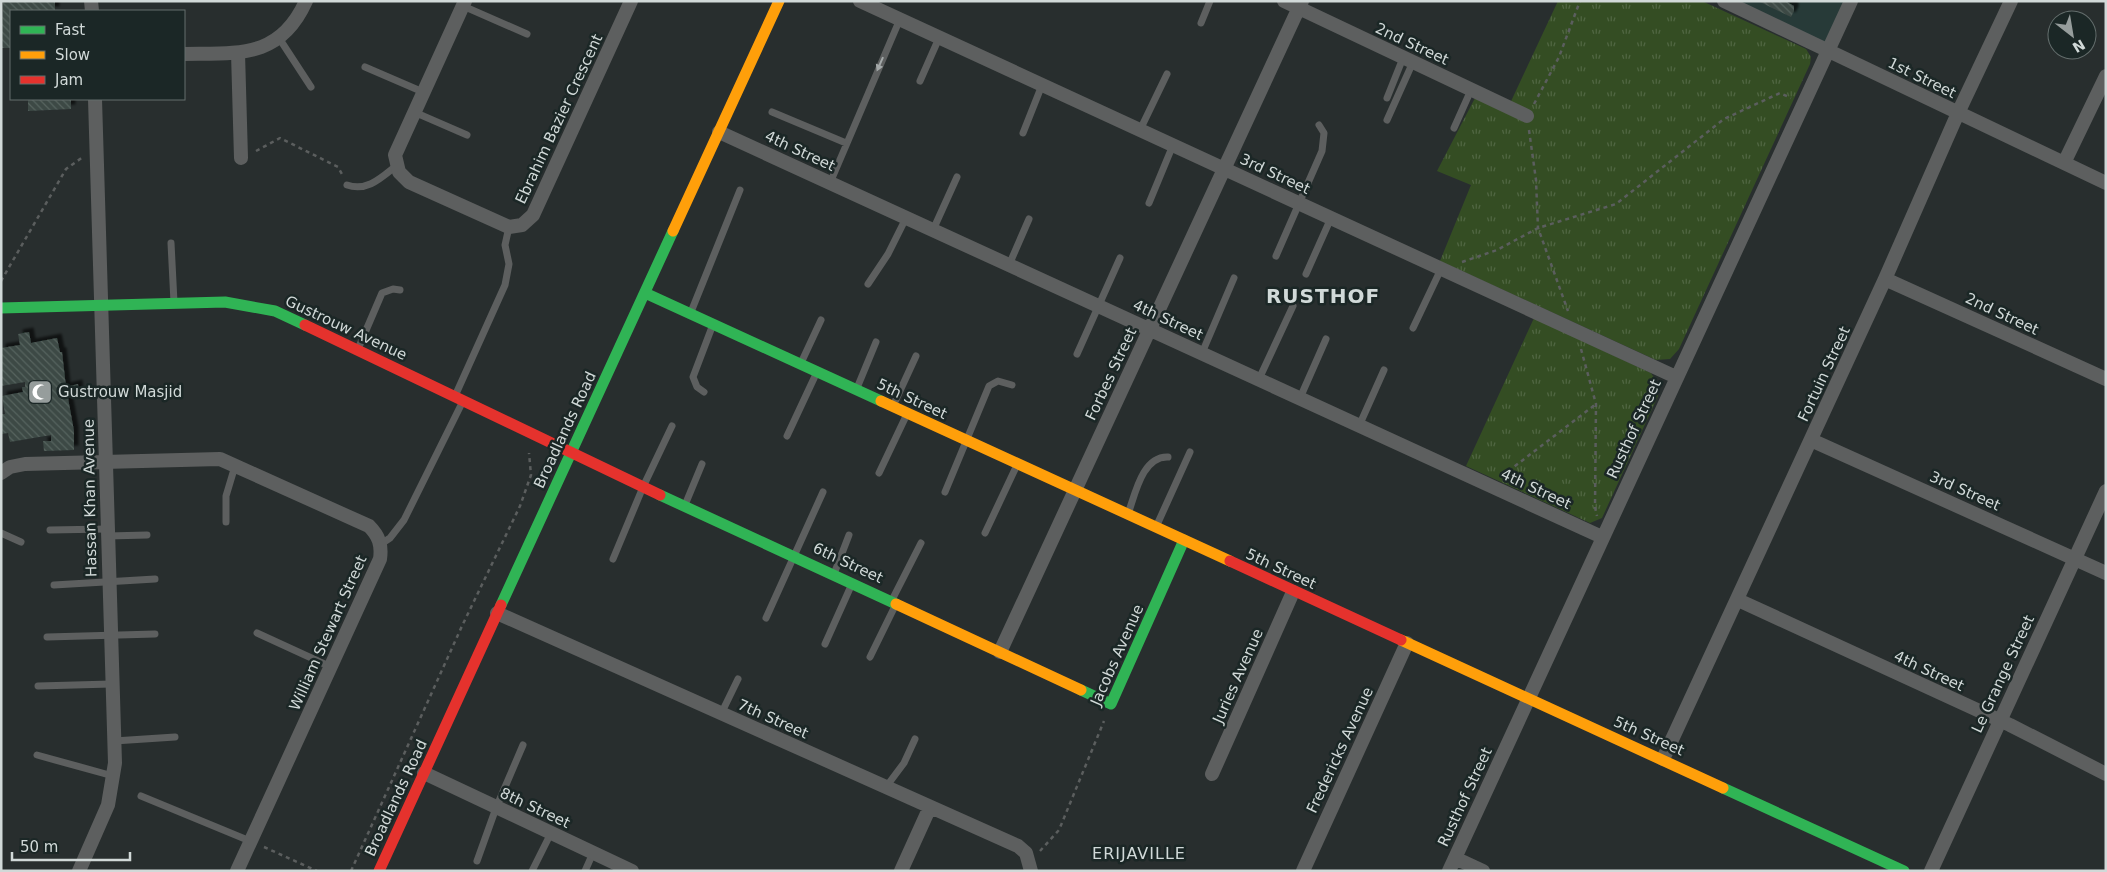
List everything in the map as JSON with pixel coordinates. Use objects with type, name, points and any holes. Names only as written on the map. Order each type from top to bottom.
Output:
[{"type":"street","points":[[185,54],[238,52],[259,49],[279,38],[294,25],[306,1]]},
{"type":"street","name":"Ebrahim Bazier Crescent","points":[[509,227],[522,225],[533,215],[631,1]]},
{"type":"street","name":"Broadlands Road","points":[[379,871],[779,1]]},
{"type":"street","name":"3rd Street","points":[[860,1],[1676,377]]},
{"type":"street","name":"2nd Street","points":[[1284,1],[1301,5],[1408,60],[1527,116]]},
{"type":"street","name":"1st Street","points":[[1724,1],[2106,183]]},
{"type":"street","name":"Rusthof Street","points":[[1449,871],[1850,1]]},
{"type":"street","name":"Fortuin Street","points":[[1664,759],[1885,278],[1958,113],[2011,1]]},
{"type":"street","points":[[464,4],[395,155],[396,166],[403,178],[409,182],[509,227]]},
{"type":"street","name":"Forbes Street","points":[[1000,652],[1301,5]]},
{"type":"street","points":[[238,52],[241,158]]},
{"type":"street","points":[[2064,163],[2106,76]]},
{"type":"street","name":"Hassan Khan Avenue","points":[[79,871],[108,806],[114,776],[95,100]]},
{"type":"street","name":"4th Street","points":[[719,132],[1602,537]]},
{"type":"street","name":"2nd Street","points":[[1885,278],[2106,380]]},
{"type":"street","name":"5th Street","points":[[645,293],[1294,592],[1664,759],[1904,871]]},
{"type":"street","name":"Gustrouw Avenue","points":[[1,308],[225,302],[258,307],[291,318],[572,452]]},
{"type":"street","name":"3rd Street","points":[[1811,440],[2106,573]]},
{"type":"street","name":"6th Street","points":[[572,452],[643,487],[1111,704]]},
{"type":"street","name":"William Stewart Street","points":[[1,473],[10,468],[25,464],[220,459],[369,526],[377,535],[381,544],[380,559],[237,871]]},
{"type":"street","name":"Le Grange Street","points":[[1931,871],[2106,491]]},
{"type":"street","name":"Jacobs Avenue","points":[[1111,704],[1184,540]]},
{"type":"street","name":"Juries Avenue","points":[[1212,774],[1294,592]]},
{"type":"street","name":"4th Street","points":[[1738,600],[2000,720],[2106,774]]},
{"type":"street","name":"7th Street","points":[[497,613],[1018,846],[1026,853],[1030,866]]},
{"type":"street","name":"Fredericks Avenue","points":[[1303,871],[1408,643]]},
{"type":"street","name":"8th Street","points":[[424,773],[632,871]]},
{"type":"street","points":[[901,871],[930,807]]},
{"type":"street","points":[[1455,858],[1483,871]]},
{"type":"lane","points":[[1201,23],[1210,1]]},
{"type":"lane","points":[[464,4],[527,34]]},
{"type":"lane","points":[[830,182],[900,19]]},
{"type":"lane","points":[[279,38],[311,87]]},
{"type":"lane","points":[[920,81],[939,38]]},
{"type":"lane","points":[[1387,98],[1408,60]]},
{"type":"lane","points":[[1387,120],[1408,60]]},
{"type":"lane","points":[[365,67],[423,92]]},
{"type":"lane","points":[[1140,130],[1167,74]]},
{"type":"lane","points":[[1023,133],[1042,85]]},
{"type":"lane","points":[[1454,128],[1471,90]]},
{"type":"lane","points":[[414,111],[467,135]]},
{"type":"lane","points":[[772,112],[846,143]]},
{"type":"lane","points":[[1276,256],[1322,151],[1324,133],[1319,125]]},
{"type":"lane","points":[[1149,203],[1173,145]]},
{"type":"lane","points":[[347,185],[364,187],[375,182],[396,166]]},
{"type":"lane","points":[[933,230],[958,177]]},
{"type":"lane","points":[[690,313],[740,190]]},
{"type":"lane","points":[[868,284],[888,254],[906,218]]},
{"type":"lane","points":[[1306,274],[1331,218]]},
{"type":"lane","points":[[1009,265],[1029,219]]},
{"type":"lane","points":[[381,544],[390,538],[404,520],[459,398],[505,285],[509,264],[505,244],[509,227]]},
{"type":"lane","points":[[171,243],[174,303]]},
{"type":"lane","points":[[1077,354],[1120,258]]},
{"type":"lane","points":[[1414,328],[1441,269]]},
{"type":"lane","points":[[1202,353],[1234,278]]},
{"type":"lane","points":[[358,350],[382,293],[392,289],[400,290]]},
{"type":"lane","points":[[1259,380],[1293,306]]},
{"type":"lane","points":[[800,364],[821,320]]},
{"type":"lane","points":[[704,392],[697,387],[694,377],[714,324]]},
{"type":"lane","points":[[1300,398],[1326,339]]},
{"type":"lane","points":[[856,390],[876,342]]},
{"type":"lane","points":[[893,407],[916,356]]},
{"type":"lane","points":[[1359,426],[1384,370]]},
{"type":"lane","points":[[787,436],[817,372]]},
{"type":"lane","points":[[945,492],[989,386],[998,381],[1012,385]]},
{"type":"lane","points":[[879,473],[907,413]]},
{"type":"lane","points":[[613,559],[643,487],[672,426]]},
{"type":"lane","points":[[1156,527],[1190,452]]},
{"type":"lane","points":[[1127,515],[1148,466],[1156,460],[1168,457]]},
{"type":"lane","points":[[685,506],[702,464]]},
{"type":"lane","points":[[985,533],[1017,464]]},
{"type":"lane","points":[[226,522],[226,496],[235,466]]},
{"type":"lane","points":[[766,618],[823,492]]},
{"type":"lane","points":[[50,530],[146,535]]},
{"type":"lane","points":[[1,533],[21,542]]},
{"type":"lane","points":[[834,574],[849,535]]},
{"type":"lane","points":[[870,657],[921,543]]},
{"type":"lane","points":[[54,585],[155,579]]},
{"type":"lane","points":[[825,644],[852,583]]},
{"type":"lane","points":[[257,633],[331,667]]},
{"type":"lane","points":[[47,637],[155,634]]},
{"type":"lane","points":[[721,714],[738,679]]},
{"type":"lane","points":[[38,686],[111,684]]},
{"type":"lane","points":[[114,741],[175,736]]},
{"type":"lane","points":[[886,787],[904,763],[915,739]]},
{"type":"lane","points":[[477,861],[496,808],[523,745]]},
{"type":"lane","points":[[37,755],[114,776]]},
{"type":"lane","points":[[141,796],[250,842]]},
{"type":"lane","points":[[532,871],[551,833]]},
{"type":"lane","points":[[586,871],[594,853]]},
{"type":"path","points":[[1527,116],[1559,57],[1580,1]]},
{"type":"path","points":[[1441,269],[1497,250],[1538,228],[1616,204],[1724,119],[1756,104],[1780,93],[1802,103]]},
{"type":"path","points":[[241,158],[280,138],[338,167],[347,185]]},
{"type":"path","points":[[1,281],[66,169],[96,147]]},
{"type":"path","points":[[1490,486],[1596,404]]},
{"type":"path","points":[[351,871],[462,626],[520,506],[531,475],[528,452]]},
{"type":"path","name":"Jacobs Avenue","points":[[1030,866],[1059,830],[1111,704]]},
{"type":"path","points":[[250,842],[318,871]]},
{"type":"shaded area","points":[[1725,1],[1852,1],[1828,51]]},
{"type":"green space","points":[[1558,1],[1702,1],[1806,49],[1811,57],[1810,64],[1679,349],[1670,359],[1656,360],[1440,261],[1471,185],[1437,171],[1475,98],[1506,112]]},
{"type":"green space","points":[[1534,318],[1651,373],[1658,384],[1658,396],[1602,518],[1590,523],[1466,466]]},
{"type":"building","points":[[3,1],[55,1],[55,10],[10,10],[10,48],[1,48]]},
{"type":"building","points":[[1758,1],[1785,1],[1794,6],[1794,11],[1791,17]]},
{"type":"building","points":[[28,100],[71,100],[71,109],[28,111]]},
{"type":"building","points":[[29,332],[31,343],[57,338],[60,352],[62,352],[66,387],[78,384],[79,395],[68,398],[74,431],[74,450],[44,451],[43,441],[51,441],[51,435],[10,442],[8,433],[2,434],[1,414],[5,414],[2,396],[23,392],[22,387],[25,387],[25,382],[1,386],[1,348],[20,345],[18,334]]},
{"type":"traffic: fast","points":[[501,605],[673,231]]},
{"type":"traffic: fast","points":[[645,293],[881,401]]},
{"type":"traffic: fast","points":[[1,308],[225,302],[275,311],[305,325]]},
{"type":"traffic: fast","points":[[660,495],[896,604]]},
{"type":"traffic: fast","points":[[1081,690],[1111,704],[1184,540]]},
{"type":"traffic: fast","points":[[1723,788],[1904,871]]},
{"type":"traffic: slow","points":[[673,231],[779,1]]},
{"type":"traffic: slow","points":[[881,401],[1230,561]]},
{"type":"traffic: slow","points":[[896,604],[1081,690]]},
{"type":"traffic: slow","points":[[1401,640],[1723,788]]},
{"type":"traffic: jam","points":[[305,325],[660,495]]},
{"type":"traffic: jam","points":[[1230,561],[1401,640]]},
{"type":"traffic: jam","points":[[379,871],[501,605]]},
{"type":"place","name":"Gustrouw Masjid","points":[[40,392]]},
{"type":"district","name":"RUSTHOF","points":[[1323,296]]},
{"type":"district","name":"ERIJAVILLE","points":[[1139,853]]}]
